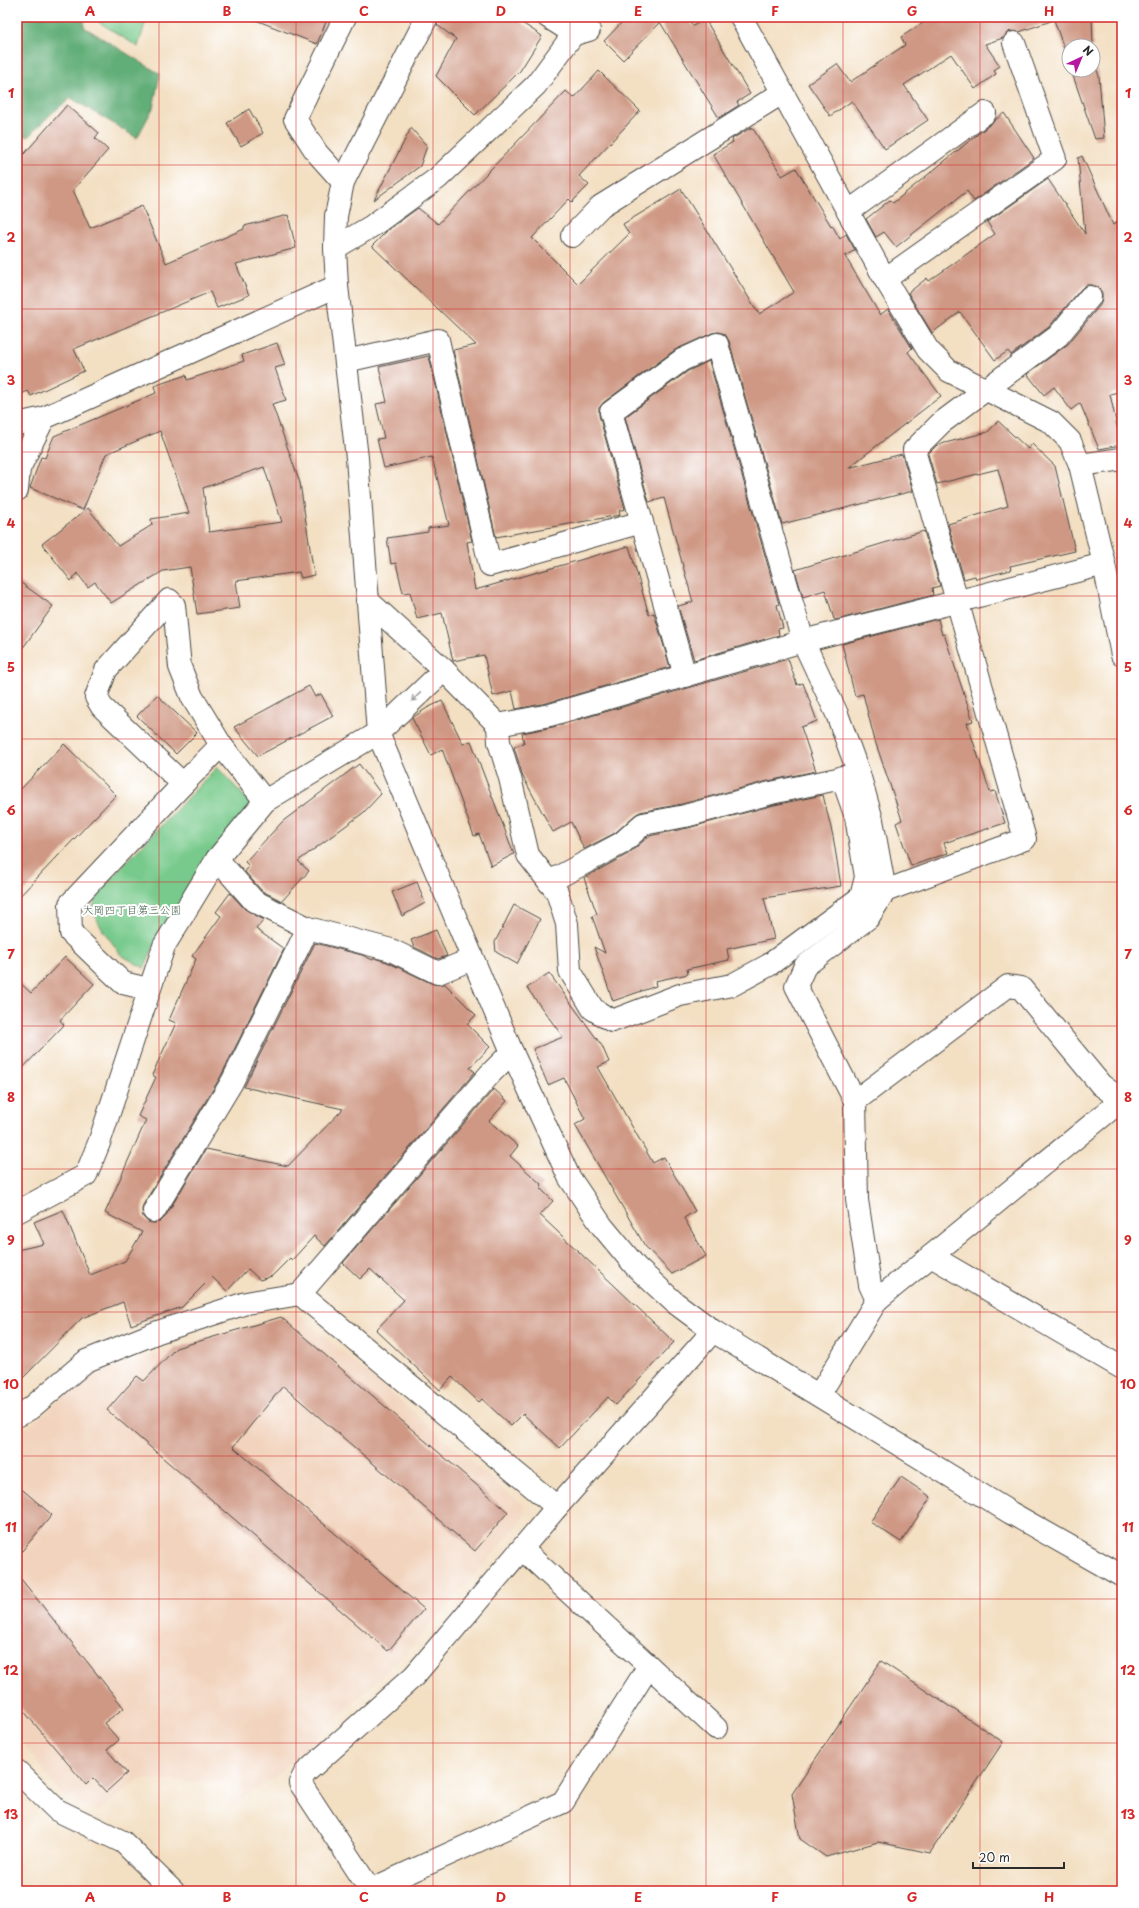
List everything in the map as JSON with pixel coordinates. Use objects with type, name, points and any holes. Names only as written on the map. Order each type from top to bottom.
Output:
[{"type":"street","points":[[343,182],[317,152],[295,119],[346,17]]},
{"type":"street","points":[[427,17],[343,182],[336,216],[335,248],[337,286],[357,458],[378,733],[512,1052],[569,1177],[602,1226],[636,1267],[674,1302],[713,1331],[1011,1513],[1122,1576]]},
{"type":"street","points":[[548,17],[590,30],[601,17]]},
{"type":"street","points":[[742,17],[782,93],[885,279],[928,350],[949,371],[984,390],[1051,422],[1070,441],[1080,465],[1119,619],[1122,655]]},
{"type":"street","points":[[335,248],[372,226],[438,178],[536,85],[580,26]]},
{"type":"street","points":[[885,279],[1055,159],[1014,43]]},
{"type":"street","points":[[572,236],[601,206],[782,93]]},
{"type":"street","points":[[848,212],[985,113]]},
{"type":"street","points":[[17,424],[44,418],[337,286]]},
{"type":"street","points":[[877,1300],[870,1285],[857,1200],[855,1101],[796,986],[805,966],[868,918],[885,891],[1025,839],[914,450],[942,423],[1058,336],[1090,297]]},
{"type":"street","points":[[346,361],[438,340],[490,565],[642,522]]},
{"type":"street","points":[[367,600],[444,670],[498,725],[499,742],[510,778],[528,855],[557,892],[567,924],[570,971],[593,1009],[612,1021],[680,995],[732,985],[769,965],[861,897],[866,877],[850,776],[837,714],[802,641],[717,344],[682,360],[611,412],[685,676]]},
{"type":"street","points":[[17,490],[19,469],[44,418]]},
{"type":"street","points":[[1080,465],[1122,459]]},
{"type":"street","points":[[498,725],[550,715],[802,641],[1104,564]]},
{"type":"street","points":[[182,784],[102,707],[96,697],[106,670],[169,600],[174,605],[180,667],[192,698],[221,744],[265,801]]},
{"type":"street","points":[[17,1212],[86,1175],[99,1143],[148,989],[164,946],[217,859],[265,801],[378,733],[444,670]]},
{"type":"street","points":[[148,989],[123,983],[71,933],[70,904],[221,744]]},
{"type":"street","points":[[850,776],[872,820],[885,891]]},
{"type":"street","points":[[549,882],[622,843],[643,824],[685,816],[771,793],[850,776]]},
{"type":"street","points":[[217,859],[254,901],[308,928],[391,950],[438,973],[472,959]]},
{"type":"street","points":[[154,1211],[232,1082],[308,928]]},
{"type":"street","points":[[819,1395],[877,1300],[1122,1100],[1102,1085],[1021,988],[1008,986],[855,1101]]},
{"type":"street","points":[[17,1414],[19,1415],[31,1408],[86,1361],[158,1332],[246,1303],[300,1294],[485,1080],[512,1052]]},
{"type":"street","points":[[931,1256],[1122,1368]]},
{"type":"street","points":[[300,1294],[558,1506]]},
{"type":"street","points":[[649,1666],[563,1802],[370,1890],[300,1783],[305,1773],[414,1676],[558,1506],[713,1331]]},
{"type":"street","points":[[522,1549],[716,1728]]},
{"type":"street","points":[[17,1771],[58,1810],[123,1842],[173,1891]]},
{"type":"shaded area","points":[[295,1312],[525,1507],[523,1519],[407,1652],[274,1778],[234,1803],[228,1784],[139,1779],[98,1812],[61,1794],[17,1735],[17,1426],[28,1428],[85,1375]]},
{"type":"green space","points":[[17,17],[85,17],[84,27],[160,74],[153,108],[137,138],[71,98],[51,114],[28,137],[17,134]]},
{"type":"green space","points":[[91,17],[147,17],[138,47]]},
{"type":"green space","name":"大岡四丁目第三公園","points":[[217,767],[257,810],[162,929],[144,968],[121,955],[102,929],[92,910],[98,892]]},
{"type":"building","points":[[253,17],[328,17],[317,44],[253,19]]},
{"type":"building","points":[[439,17],[513,17],[542,36],[520,71],[475,115],[436,76],[456,39],[437,25]]},
{"type":"building","points":[[627,17],[687,17],[693,26],[705,19],[750,94],[737,102],[739,105],[719,118],[660,22],[623,60],[604,41]]},
{"type":"building","points":[[932,17],[1050,17],[1051,21],[1019,32],[1010,31],[1003,38],[985,44],[1000,66],[994,70],[996,74],[975,89],[951,54],[904,85],[928,120],[885,149],[852,101],[830,116],[808,84],[837,64],[850,82],[905,45],[901,37]]},
{"type":"building","points":[[1053,17],[1092,17],[1093,38],[1061,38],[1061,40]]},
{"type":"building","points":[[599,71],[640,111],[579,176],[589,185],[572,202],[569,199],[532,238],[578,284],[629,234],[623,224],[681,189],[759,314],[794,292],[713,154],[733,142],[732,139],[752,127],[782,176],[796,168],[840,239],[846,234],[855,250],[845,256],[880,315],[888,309],[912,348],[908,352],[941,396],[848,468],[902,454],[913,491],[782,524],[729,341],[725,334],[718,332],[712,333],[675,350],[604,402],[599,408],[599,415],[625,509],[619,511],[620,515],[496,537],[453,350],[476,345],[372,246],[388,230],[418,208],[438,224],[566,91],[574,98]]},
{"type":"building","points":[[1074,78],[1099,78],[1104,138],[1095,139]]},
{"type":"building","points":[[67,105],[99,133],[95,138],[108,150],[73,190],[90,228],[142,206],[166,263],[244,229],[244,226],[288,215],[296,248],[236,264],[249,295],[217,308],[210,292],[74,349],[84,371],[31,396],[28,391],[17,396],[17,162]]},
{"type":"building","points":[[249,109],[263,133],[241,146],[227,123]]},
{"type":"building","points":[[1004,113],[1034,158],[974,201],[967,191],[896,247],[884,232],[876,237],[866,219],[890,200],[893,203]]},
{"type":"building","points":[[411,128],[427,146],[420,166],[374,200]]},
{"type":"building","points":[[1082,156],[1113,225],[1122,219],[1122,391],[1110,394],[1121,445],[1099,449],[1080,403],[1071,410],[1054,387],[1044,395],[1027,374],[1068,344],[1100,305],[1102,293],[1098,287],[1086,285],[1049,327],[1011,355],[1008,351],[995,360],[960,312],[932,333],[908,293],[927,278],[929,281],[995,234],[987,222],[1048,179],[1085,234],[1078,158]]},
{"type":"building","points":[[277,343],[285,365],[275,368],[286,400],[272,404],[300,483],[314,575],[301,578],[299,572],[236,581],[240,608],[197,614],[190,567],[163,571],[111,603],[95,582],[88,587],[77,573],[71,581],[42,544],[88,508],[118,546],[152,525],[151,519],[189,513],[160,431],[106,454],[83,510],[30,488],[41,457],[45,458],[54,436],[156,393],[154,386],[186,375],[187,380],[244,361],[242,355]],"holes":[[[264,467],[282,522],[209,532],[203,488]]]},
{"type":"building","points":[[429,356],[472,541],[467,542],[475,590],[629,546],[649,615],[654,613],[670,667],[547,703],[516,709],[512,691],[493,696],[484,655],[453,661],[442,613],[417,619],[410,592],[403,593],[396,563],[391,564],[387,538],[428,532],[428,528],[449,525],[432,457],[384,468],[377,439],[384,438],[376,404],[387,402],[379,367]]},
{"type":"building","points":[[709,361],[779,604],[777,605],[783,628],[778,629],[779,635],[694,660],[678,606],[693,602],[664,498],[649,502],[625,417],[688,371]]},
{"type":"building","points":[[998,421],[1028,449],[1032,444],[1055,466],[1075,551],[1010,566],[1011,570],[976,579],[975,576],[964,579],[948,524],[1008,506],[998,469],[937,484],[928,454],[937,445],[988,432]]},
{"type":"building","points":[[924,531],[940,586],[932,588],[933,595],[836,620],[834,619],[825,590],[803,597],[795,570]]},
{"type":"building","points":[[17,580],[53,606],[17,656]]},
{"type":"building","points":[[938,619],[942,635],[944,634],[973,721],[967,723],[990,792],[995,791],[1005,823],[944,843],[948,853],[911,866],[896,823],[902,820],[875,741],[863,694],[855,696],[842,644]]},
{"type":"building","points":[[788,659],[797,685],[803,683],[817,721],[801,727],[816,771],[768,781],[682,804],[640,812],[615,833],[584,849],[571,822],[553,832],[523,777],[514,747],[524,743],[522,733],[553,727]]},
{"type":"building","points":[[309,686],[315,697],[321,694],[333,716],[258,756],[234,727]]},
{"type":"building","points":[[157,695],[197,733],[176,754],[137,716]]},
{"type":"building","points":[[442,701],[463,744],[471,741],[514,854],[491,866],[479,834],[474,836],[442,749],[431,755],[412,718],[427,708]]},
{"type":"building","points":[[64,744],[116,795],[17,899],[17,793]]},
{"type":"building","points":[[359,764],[381,794],[363,813],[298,861],[309,871],[282,901],[262,891],[245,872],[249,866],[245,862],[283,821]]},
{"type":"building","points":[[823,795],[833,836],[841,886],[764,898],[774,939],[727,949],[729,960],[687,969],[688,974],[655,981],[656,986],[613,1001],[594,947],[605,953],[592,916],[597,914],[584,878],[628,854],[649,836],[688,828],[774,805]]},
{"type":"building","points":[[417,882],[425,903],[402,916],[392,892]]},
{"type":"building","points":[[230,893],[245,909],[264,920],[256,929],[284,949],[221,1076],[143,1205],[143,1217],[148,1222],[160,1222],[165,1217],[206,1149],[288,1166],[343,1109],[244,1087],[315,943],[362,955],[373,960],[374,958],[387,962],[433,984],[445,984],[476,1015],[467,1024],[490,1047],[470,1068],[475,1072],[325,1246],[314,1236],[292,1260],[290,1258],[272,1276],[260,1280],[248,1269],[227,1291],[212,1277],[182,1307],[131,1325],[123,1302],[82,1318],[17,1384],[17,1250],[44,1244],[34,1222],[63,1210],[90,1275],[125,1261],[142,1232],[105,1213],[146,1120],[138,1116],[156,1077],[152,1075],[176,1023],[169,1020],[196,959],[192,956],[221,916],[216,912]]},
{"type":"building","points":[[514,905],[540,919],[517,964],[496,952],[495,942]]},
{"type":"building","points":[[436,930],[447,956],[438,959],[414,947],[411,940]]},
{"type":"building","points":[[65,957],[94,984],[60,1020],[64,1025],[17,1074],[17,980],[31,993]]},
{"type":"building","points":[[549,973],[602,1046],[609,1062],[598,1067],[653,1163],[664,1157],[695,1211],[684,1218],[706,1256],[672,1274],[645,1246],[575,1125],[585,1119],[564,1078],[548,1085],[533,1049],[563,1037],[527,988]]},
{"type":"building","points":[[494,1089],[507,1101],[489,1121],[518,1146],[510,1156],[542,1185],[540,1188],[553,1201],[540,1215],[674,1342],[616,1405],[608,1397],[560,1448],[523,1414],[511,1426],[482,1399],[479,1402],[452,1377],[440,1390],[376,1330],[404,1300],[370,1269],[360,1279],[343,1263]]},
{"type":"building","points":[[281,1317],[508,1512],[475,1551],[283,1386],[233,1447],[424,1609],[388,1651],[107,1410],[137,1376],[144,1381],[176,1348]]},
{"type":"building","points":[[901,1477],[931,1497],[901,1542],[870,1522]]},
{"type":"building","points":[[17,1485],[52,1515],[17,1557]]},
{"type":"building","points":[[17,1574],[124,1708],[104,1723],[119,1740],[107,1750],[127,1773],[106,1792],[93,1778],[86,1785],[17,1703]]},
{"type":"building","points":[[881,1661],[1003,1742],[930,1853],[878,1842],[826,1857],[800,1839],[792,1794]]}]
